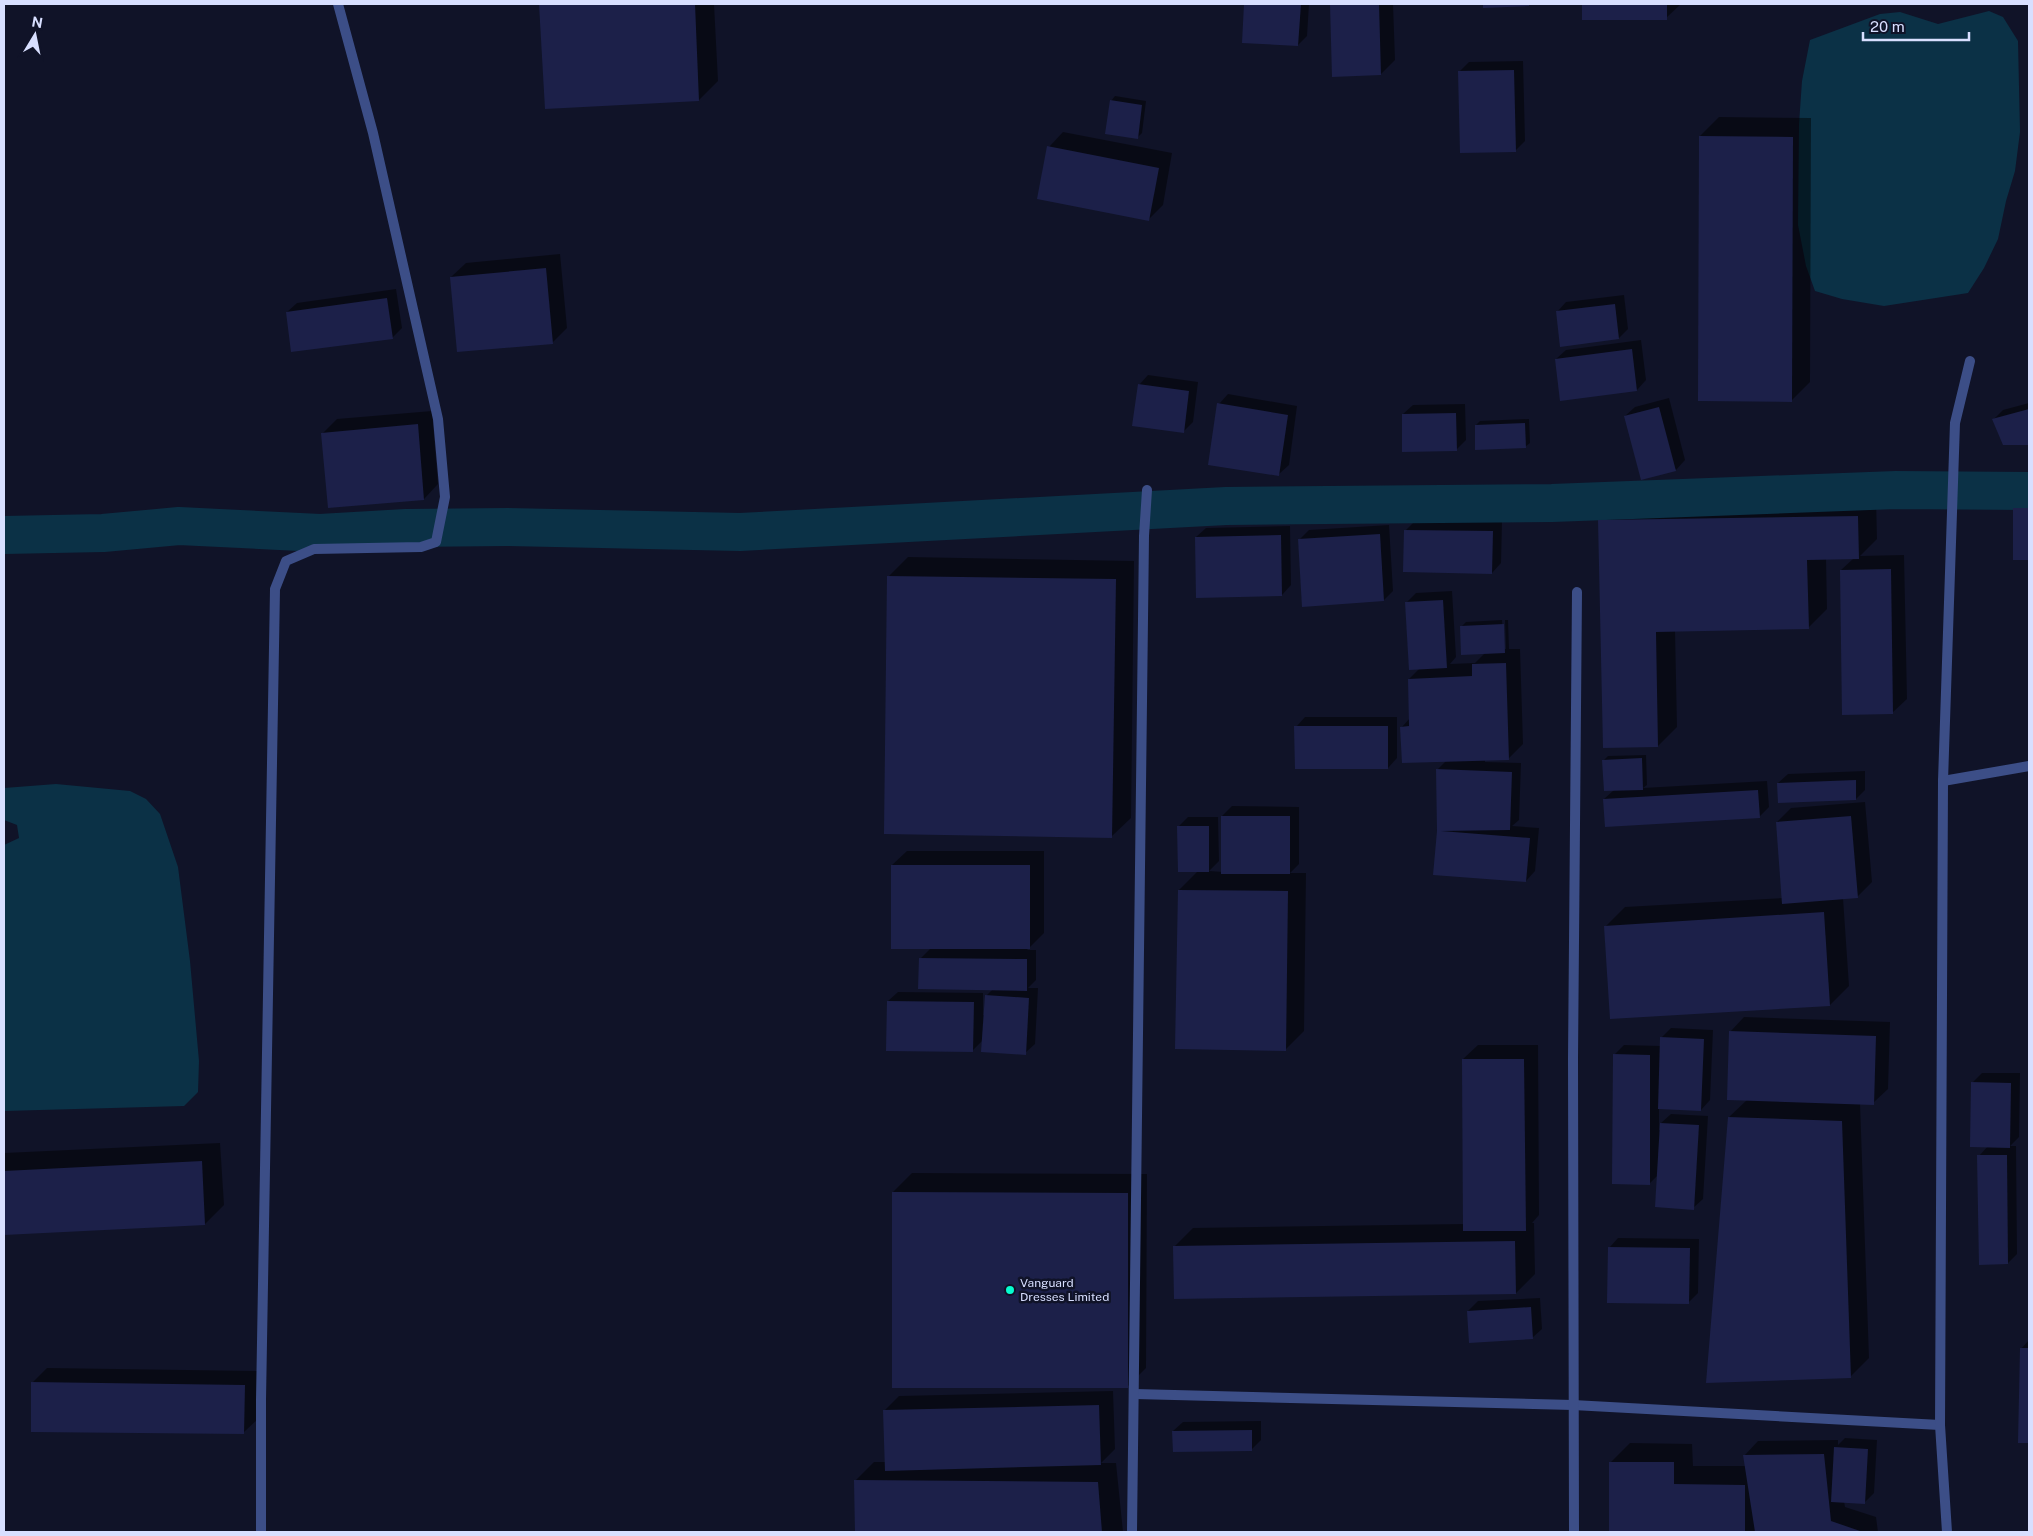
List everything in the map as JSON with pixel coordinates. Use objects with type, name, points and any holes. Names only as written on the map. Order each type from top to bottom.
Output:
[{"type":"street","points":[[261,1532],[261,1390],[275,589],[286,561],[314,549],[421,547],[436,542],[445,497],[438,419],[373,133],[338,4]]},
{"type":"street","points":[[1947,1532],[1940,1425],[1943,781],[1955,423],[1970,361]]},
{"type":"street","points":[[1132,1532],[1144,536],[1147,490]]},
{"type":"street","points":[[1574,1532],[1573,1405],[1578,592]]},
{"type":"street","points":[[1943,781],[2029,766]]},
{"type":"street","points":[[1135,1394],[1573,1405],[1940,1425]]},
{"type":"water","points":[[1989,11],[2003,17],[2018,41],[2020,132],[2015,171],[1998,239],[1984,268],[1968,293],[1884,306],[1842,299],[1815,291],[1806,266],[1798,225],[1799,124],[1802,81],[1810,40],[1880,14],[1900,12],[1938,24]]},
{"type":"water","points":[[56,784],[130,791],[146,799],[160,814],[178,867],[190,961],[199,1061],[198,1092],[184,1106],[4,1111],[4,845],[19,838],[17,825],[4,820],[4,788]]},
{"type":"building","points":[[539,4],[695,4],[699,101],[545,109]]},
{"type":"building","points":[[1244,4],[1301,4],[1298,46],[1242,43]]},
{"type":"building","points":[[1330,4],[1379,4],[1381,75],[1332,77]]},
{"type":"building","points":[[1483,4],[1529,4],[1529,6],[1483,8]]},
{"type":"building","points":[[1582,4],[1667,4],[1667,20],[1582,20]]},
{"type":"building","points":[[1514,70],[1516,152],[1460,153],[1458,71]]},
{"type":"building","points":[[1110,100],[1142,105],[1138,139],[1105,134]]},
{"type":"building","points":[[1699,136],[1793,137],[1792,402],[1698,401]]},
{"type":"building","points":[[1047,146],[1159,168],[1149,221],[1037,199]]},
{"type":"building","points":[[546,268],[553,344],[457,352],[450,277]]},
{"type":"building","points":[[387,298],[393,339],[291,352],[286,312]]},
{"type":"building","points":[[1615,304],[1619,339],[1560,347],[1556,311]]},
{"type":"building","points":[[1632,349],[1637,391],[1560,401],[1555,359]]},
{"type":"building","points":[[1138,384],[1189,391],[1184,433],[1132,426]]},
{"type":"building","points":[[1217,403],[1288,415],[1279,476],[1208,465]]},
{"type":"building","points":[[1659,407],[1676,471],[1641,480],[1624,416]]},
{"type":"building","points":[[2029,409],[2029,445],[2003,445],[1992,419]]},
{"type":"building","points":[[1456,413],[1457,451],[1402,452],[1402,414]]},
{"type":"building","points":[[1525,423],[1526,448],[1475,450],[1475,425]]},
{"type":"building","points":[[418,424],[424,500],[328,508],[321,433]]},
{"type":"building","points":[[2013,508],[2029,508],[2029,560],[2013,560]]},
{"type":"building","points":[[1858,516],[1859,559],[1807,560],[1809,629],[1656,632],[1658,747],[1603,748],[1598,520]]},
{"type":"building","points":[[1404,530],[1493,531],[1492,574],[1403,572]]},
{"type":"building","points":[[1380,534],[1384,601],[1302,607],[1298,539]]},
{"type":"building","points":[[1281,535],[1282,596],[1196,598],[1195,537]]},
{"type":"building","points":[[1891,569],[1893,714],[1842,715],[1840,570]]},
{"type":"building","points":[[887,576],[1116,579],[1112,838],[884,834]]},
{"type":"building","points":[[1443,600],[1447,668],[1409,670],[1405,602]]},
{"type":"building","points":[[1504,624],[1505,653],[1461,655],[1460,626]]},
{"type":"building","points":[[1506,663],[1509,760],[1402,763],[1400,727],[1409,726],[1408,679],[1472,676],[1472,664]]},
{"type":"building","points":[[1294,726],[1388,726],[1388,769],[1295,769]]},
{"type":"building","points":[[1642,758],[1643,790],[1604,791],[1602,760]]},
{"type":"building","points":[[1436,769],[1512,772],[1510,830],[1441,831],[1530,838],[1526,882],[1433,875],[1437,831]]},
{"type":"building","points":[[1856,780],[1856,800],[1778,803],[1777,783]]},
{"type":"building","points":[[1758,790],[1760,818],[1605,827],[1603,799]]},
{"type":"building","points":[[1221,816],[1290,816],[1290,874],[1221,874]]},
{"type":"building","points":[[1851,816],[1858,898],[1782,904],[1776,822]]},
{"type":"building","points":[[1177,826],[1209,826],[1209,872],[1178,872]]},
{"type":"building","points":[[891,865],[1030,865],[1030,949],[891,949]]},
{"type":"building","points":[[1178,890],[1288,891],[1286,1051],[1175,1049]]},
{"type":"building","points":[[1824,912],[1830,1006],[1610,1019],[1604,926]]},
{"type":"building","points":[[919,958],[1027,959],[1027,991],[918,989]]},
{"type":"building","points":[[985,995],[1029,998],[1026,1055],[981,1052]]},
{"type":"building","points":[[887,1001],[974,1002],[973,1052],[886,1051]]},
{"type":"building","points":[[1729,1031],[1876,1036],[1874,1105],[1727,1100]]},
{"type":"building","points":[[1660,1037],[1704,1039],[1701,1111],[1658,1109]]},
{"type":"building","points":[[1613,1054],[1650,1055],[1650,1185],[1612,1184]]},
{"type":"building","points":[[1462,1059],[1524,1059],[1526,1231],[1463,1231]]},
{"type":"building","points":[[1971,1082],[2011,1083],[2010,1148],[1970,1147]]},
{"type":"building","points":[[1728,1117],[1842,1121],[1851,1378],[1706,1383]]},
{"type":"building","points":[[1660,1123],[1699,1125],[1694,1210],[1655,1207]]},
{"type":"building","points":[[1977,1155],[2007,1155],[2008,1264],[1979,1265]]},
{"type":"building","points":[[202,1161],[205,1225],[4,1235],[4,1171]]},
{"type":"building","name":"Vanguard Dresses Limited","points":[[892,1192],[1128,1193],[1128,1388],[892,1388]]},
{"type":"building","points":[[1515,1241],[1516,1294],[1174,1299],[1173,1246]]},
{"type":"building","points":[[1608,1247],[1690,1248],[1689,1304],[1607,1303]]},
{"type":"building","points":[[1531,1307],[1533,1339],[1469,1343],[1467,1311]]},
{"type":"building","points":[[2020,1348],[2029,1348],[2029,1443],[2018,1443]]},
{"type":"building","points":[[31,1382],[245,1385],[244,1434],[31,1432]]},
{"type":"building","points":[[1099,1405],[1101,1465],[885,1471],[883,1410]]},
{"type":"building","points":[[1252,1430],[1252,1451],[1173,1452],[1172,1431]]},
{"type":"building","points":[[1834,1447],[1868,1449],[1865,1504],[1831,1502]]},
{"type":"building","points":[[1824,1454],[1831,1521],[1863,1532],[1755,1532],[1743,1455]]},
{"type":"building","points":[[1609,1462],[1674,1462],[1674,1484],[1745,1485],[1745,1532],[1609,1532]]},
{"type":"building","points":[[854,1480],[1098,1482],[1102,1532],[855,1532]]},
{"type":"waterway","points":[[4,535],[103,533],[179,526],[320,533],[406,528],[507,527],[740,532],[1226,506],[1552,503],[1896,490],[2029,491]]},
{"type":"place","name":"Vanguard Dresses Limited","points":[[1010,1290]]}]
